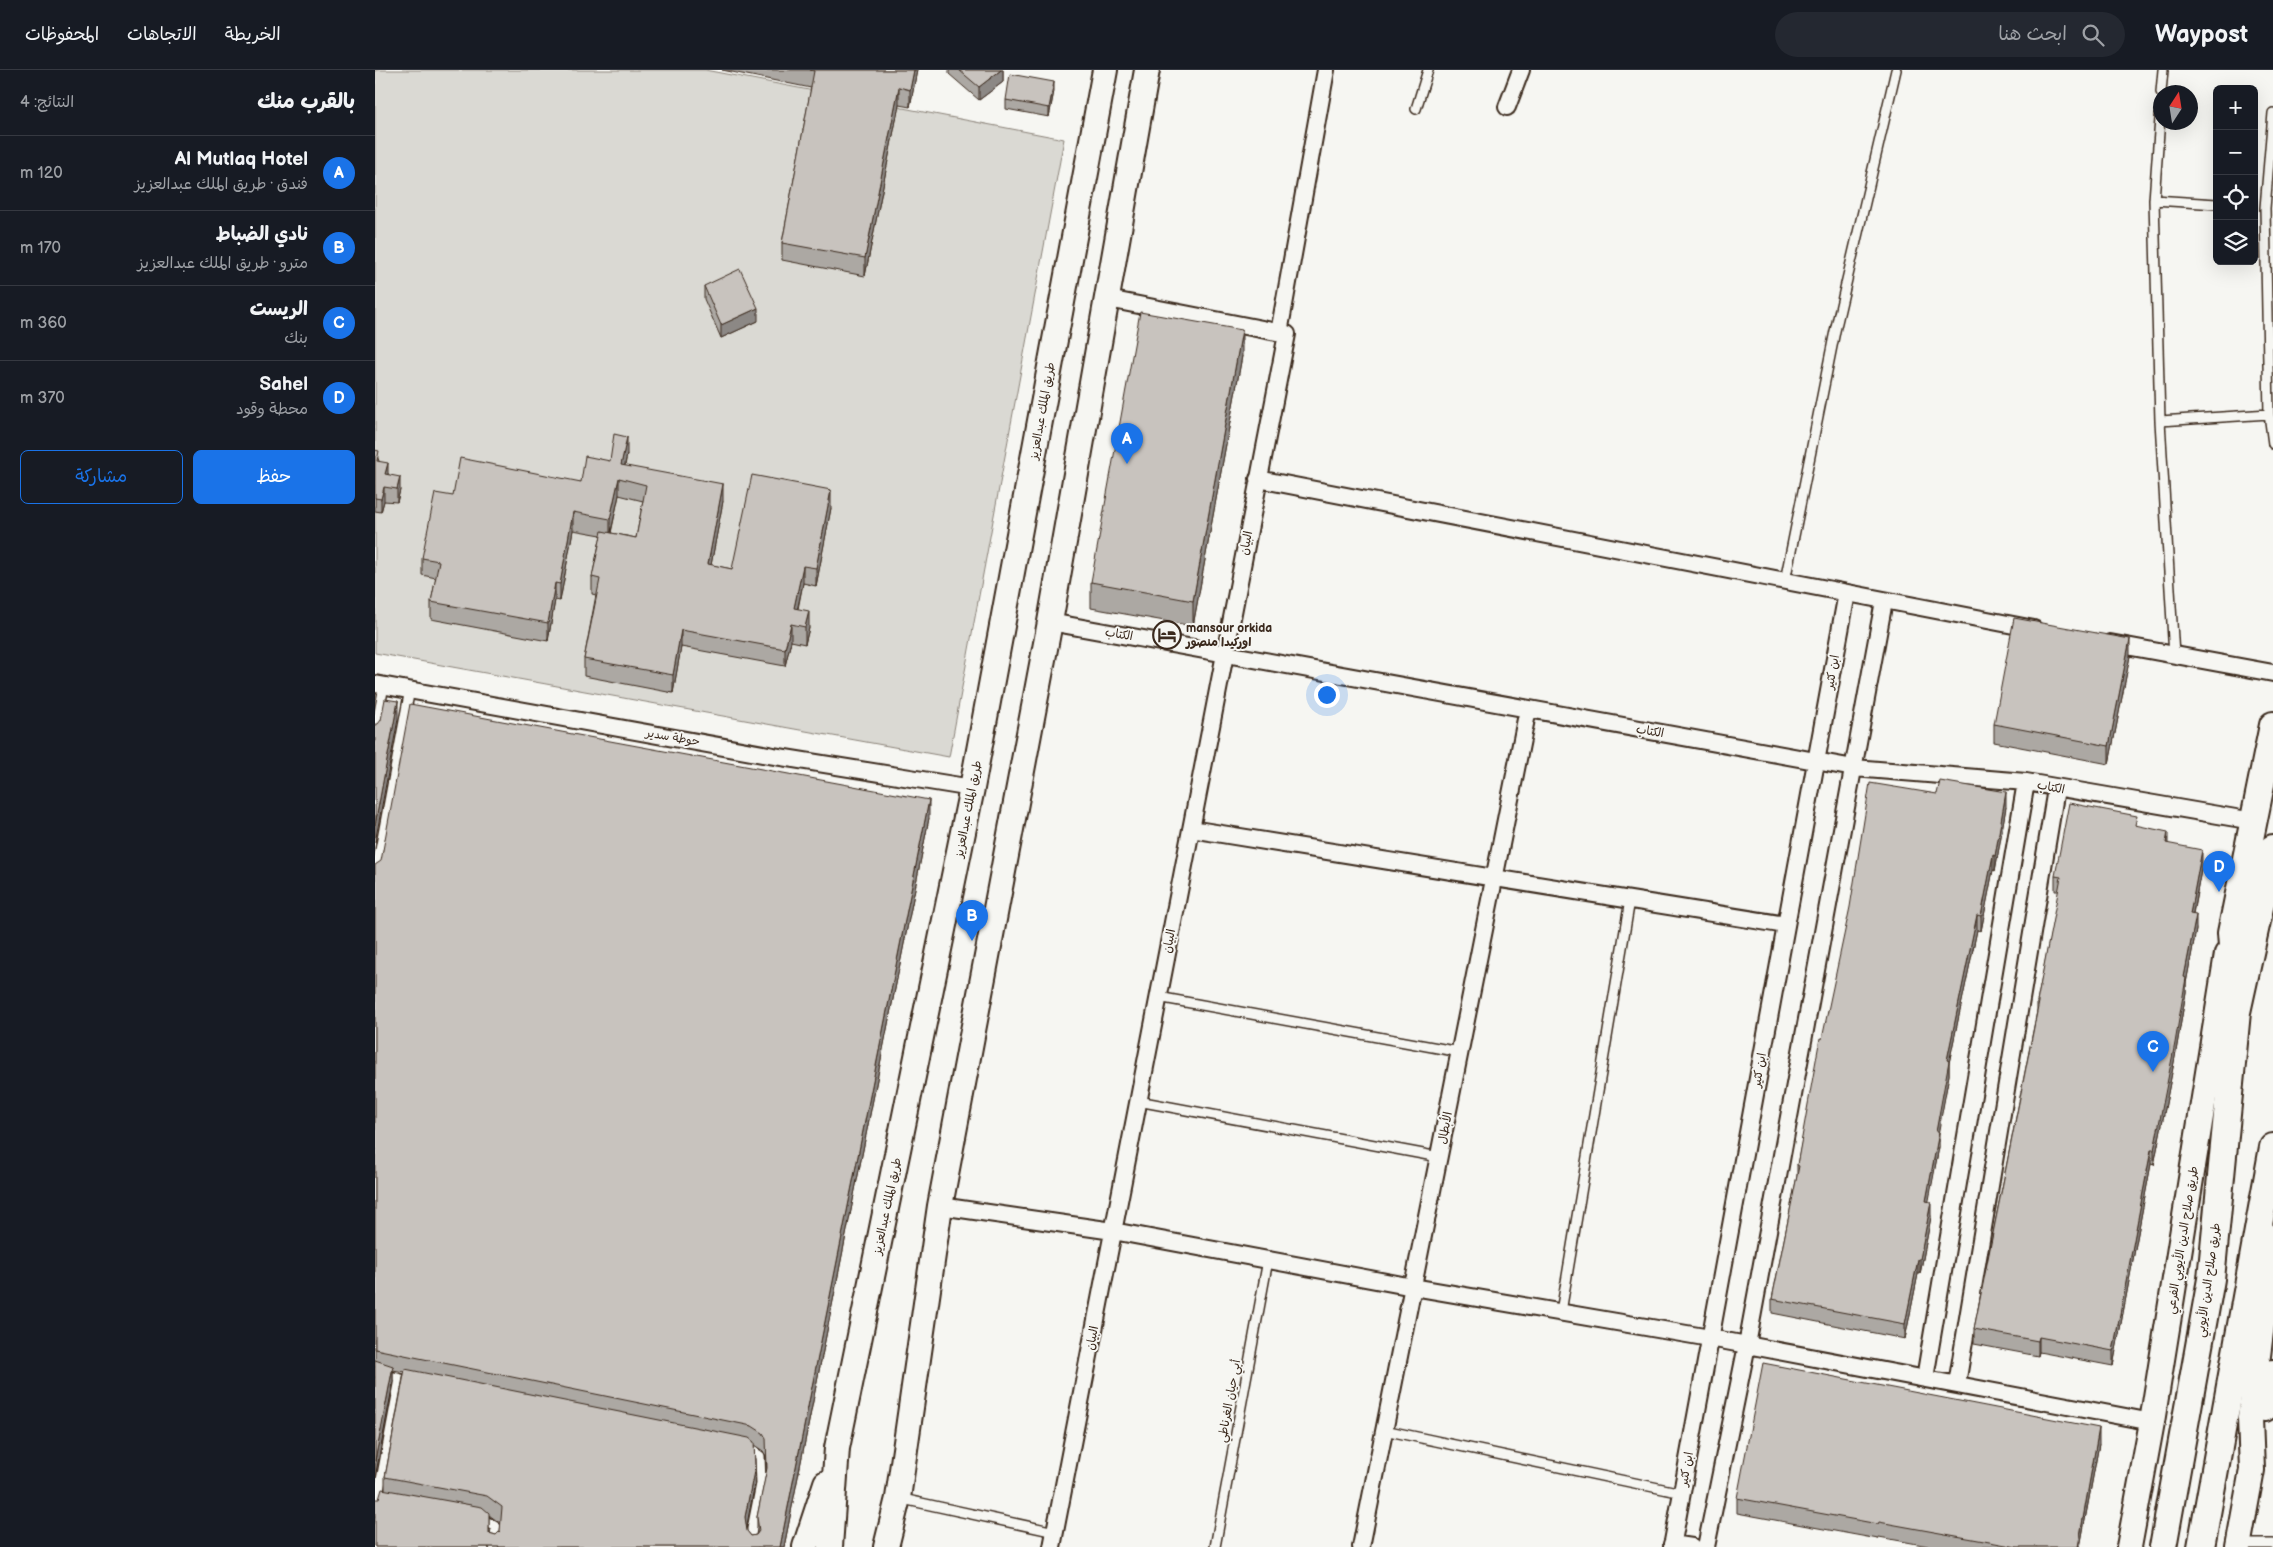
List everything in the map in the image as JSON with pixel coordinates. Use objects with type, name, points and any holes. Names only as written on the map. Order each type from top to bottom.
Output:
[{"type":"main road","name":"طريق الملك عبدالعزيز","points":[[830,1547],[837,1448],[972,788],[1105,70]]},
{"type":"main road","points":[[888,1547],[898,1498],[940,1206],[1050,622],[1147,70]]},
{"type":"main road","name":"طريق صلاح الدين الأيوبي","points":[[2237,1012],[2231,933],[2272,736]]},
{"type":"main road","name":"طريق صلاح الدين الأيوبي","points":[[2163,1547],[2211,1279],[2237,1012],[2273,848]]},
{"type":"main road","name":"طريق صلاح الدين الأيوبي الفرعي","points":[[2129,1547],[2152,1422],[2231,933]]},
{"type":"main road","points":[[2201,1547],[2265,1202],[2273,1147]]},
{"type":"main road","points":[[2252,1470],[2250,1418],[2265,1301],[2265,1202]]},
{"type":"main road","points":[[2238,1546],[2273,1372]]},
{"type":"main road","points":[[805,1547],[837,1448]]},
{"type":"street","name":"البيان","points":[[1053,1540],[1258,479],[1326,70]]},
{"type":"street","points":[[1507,107],[1521,70]]},
{"type":"street","points":[[1107,300],[1283,334]]},
{"type":"street","points":[[1258,479],[2048,632]]},
{"type":"street","name":"ابن كثير","points":[[1672,1545],[1847,594]]},
{"type":"street","points":[[1706,1547],[1747,1345],[1884,601]]},
{"type":"street","name":"الكتاب","points":[[1050,622],[1225,652],[1854,768],[2026,782],[2056,789],[2253,821]]},
{"type":"street","points":[[2097,641],[2273,673]]},
{"type":"street","name":"حوطة سدير","points":[[380,684],[774,756],[972,788]]},
{"type":"street","name":"الأبطال","points":[[1361,1547],[1528,709]]},
{"type":"street","points":[[1925,1378],[2026,782]]},
{"type":"street","points":[[1957,1384],[2056,789]]},
{"type":"street","points":[[1191,829],[1786,925]]},
{"type":"street","points":[[940,1206],[1113,1231],[1413,1287],[1710,1338],[2152,1422]]},
{"type":"street","points":[[1672,1545],[1692,1547]]},
{"type":"lane","points":[[1416,109],[1428,70]]},
{"type":"lane","points":[[1785,582],[1835,331],[1896,70]]},
{"type":"lane","points":[[2162,85],[2163,70]]},
{"type":"lane","points":[[2273,113],[2265,208],[2269,414],[2273,444]]},
{"type":"lane","points":[[2159,130],[2155,200],[2160,421],[2174,656]]},
{"type":"lane","points":[[2155,200],[2213,204]]},
{"type":"lane","points":[[2258,207],[2265,208]]},
{"type":"lane","points":[[2160,421],[2269,414]]},
{"type":"lane","points":[[375,736],[380,684]]},
{"type":"lane","points":[[375,877],[410,690]]},
{"type":"lane","points":[[1561,1312],[1630,900]]},
{"type":"lane","points":[[1158,997],[1460,1052]]},
{"type":"lane","points":[[1138,1101],[1439,1157]]},
{"type":"lane","name":"أبي حيان الغرناطي","points":[[1215,1547],[1268,1260]]},
{"type":"lane","points":[[375,1372],[419,1383]]},
{"type":"lane","points":[[375,1512],[382,1499],[400,1379]]},
{"type":"lane","points":[[1384,1430],[1682,1493]]},
{"type":"lane","points":[[732,1446],[751,1450],[760,1456],[761,1484],[751,1534],[753,1547]]},
{"type":"lane","points":[[898,1498],[1053,1540]]},
{"type":"lane","points":[[469,1515],[485,1519],[496,1527],[494,1547]]},
{"type":"lane","points":[[2238,1546],[2273,1544]]},
{"type":"shaded area","points":[[375,70],[705,70],[1064,139],[949,757],[375,653]]},
{"type":"building","points":[[810,70],[914,70],[910,90],[899,87],[865,258],[782,243],[814,71]]},
{"type":"building","points":[[959,70],[1001,70],[979,87]]},
{"type":"building","points":[[1010,74],[1054,82],[1049,108],[1006,100]]},
{"type":"building","points":[[740,269],[758,308],[721,325],[704,286]]},
{"type":"building","points":[[1140,312],[1242,330],[1193,601],[1091,582]]},
{"type":"building","points":[[614,434],[627,437],[621,465],[723,484],[708,564],[732,569],[752,475],[831,490],[816,568],[803,566],[794,608],[809,611],[805,627],[791,624],[785,649],[681,630],[673,675],[584,659],[600,579],[592,577],[602,531],[636,538],[646,485],[619,478],[610,519],[573,512],[560,584],[555,583],[548,623],[431,602],[439,561],[422,558],[435,493],[453,496],[460,458],[581,482],[585,456],[610,461]]},
{"type":"building","points":[[375,450],[379,451],[377,461],[388,463],[385,474],[400,477],[397,489],[384,487],[381,499],[375,498]]},
{"type":"building","points":[[2014,618],[2130,639],[2109,746],[1994,724]]},
{"type":"building","points":[[385,699],[398,701],[375,825],[375,724],[378,724],[381,720]]},
{"type":"building","points":[[410,704],[929,800],[780,1547],[375,1547],[375,1499],[379,1499],[382,1489],[482,1507],[489,1513],[489,1533],[496,1535],[500,1531],[502,1507],[487,1496],[385,1477],[405,1369],[749,1438],[754,1442],[755,1466],[745,1517],[747,1531],[751,1536],[756,1535],[759,1531],[757,1517],[767,1468],[766,1438],[763,1433],[752,1426],[375,1349],[375,865],[381,861]]},
{"type":"building","points":[[1940,781],[2006,792],[1995,856],[1993,855],[1981,916],[1977,915],[1947,1060],[1949,1061],[1936,1132],[1939,1132],[1926,1201],[1931,1202],[1905,1324],[1772,1299],[1799,1166],[1797,1165],[1820,1038],[1822,1039],[1850,907],[1870,783],[1937,794]]},
{"type":"building","points":[[2069,803],[2137,816],[2135,825],[2168,832],[2166,843],[2202,850],[2190,914],[2196,915],[2184,977],[2186,978],[2175,1043],[2154,1150],[2151,1150],[2113,1351],[2039,1337],[2038,1341],[1974,1329],[2039,1002],[2037,1002],[2061,877],[2055,876]]},
{"type":"building","points":[[375,1360],[393,1366],[375,1461]]},
{"type":"building","points":[[1763,1363],[2099,1428],[2078,1547],[2017,1547],[1737,1498]]},
{"type":"place","name":"Al Mutlaq Hotel","points":[[1127,464]]},
{"type":"place","name":"mansour orkida اوركيدا منصور","points":[[1167,635]]},
{"type":"place","name":"Sahel","points":[[2219,892]]},
{"type":"place","name":"نادي الضباط","points":[[972,941]]},
{"type":"place","name":"الريست","points":[[2153,1072]]}]
